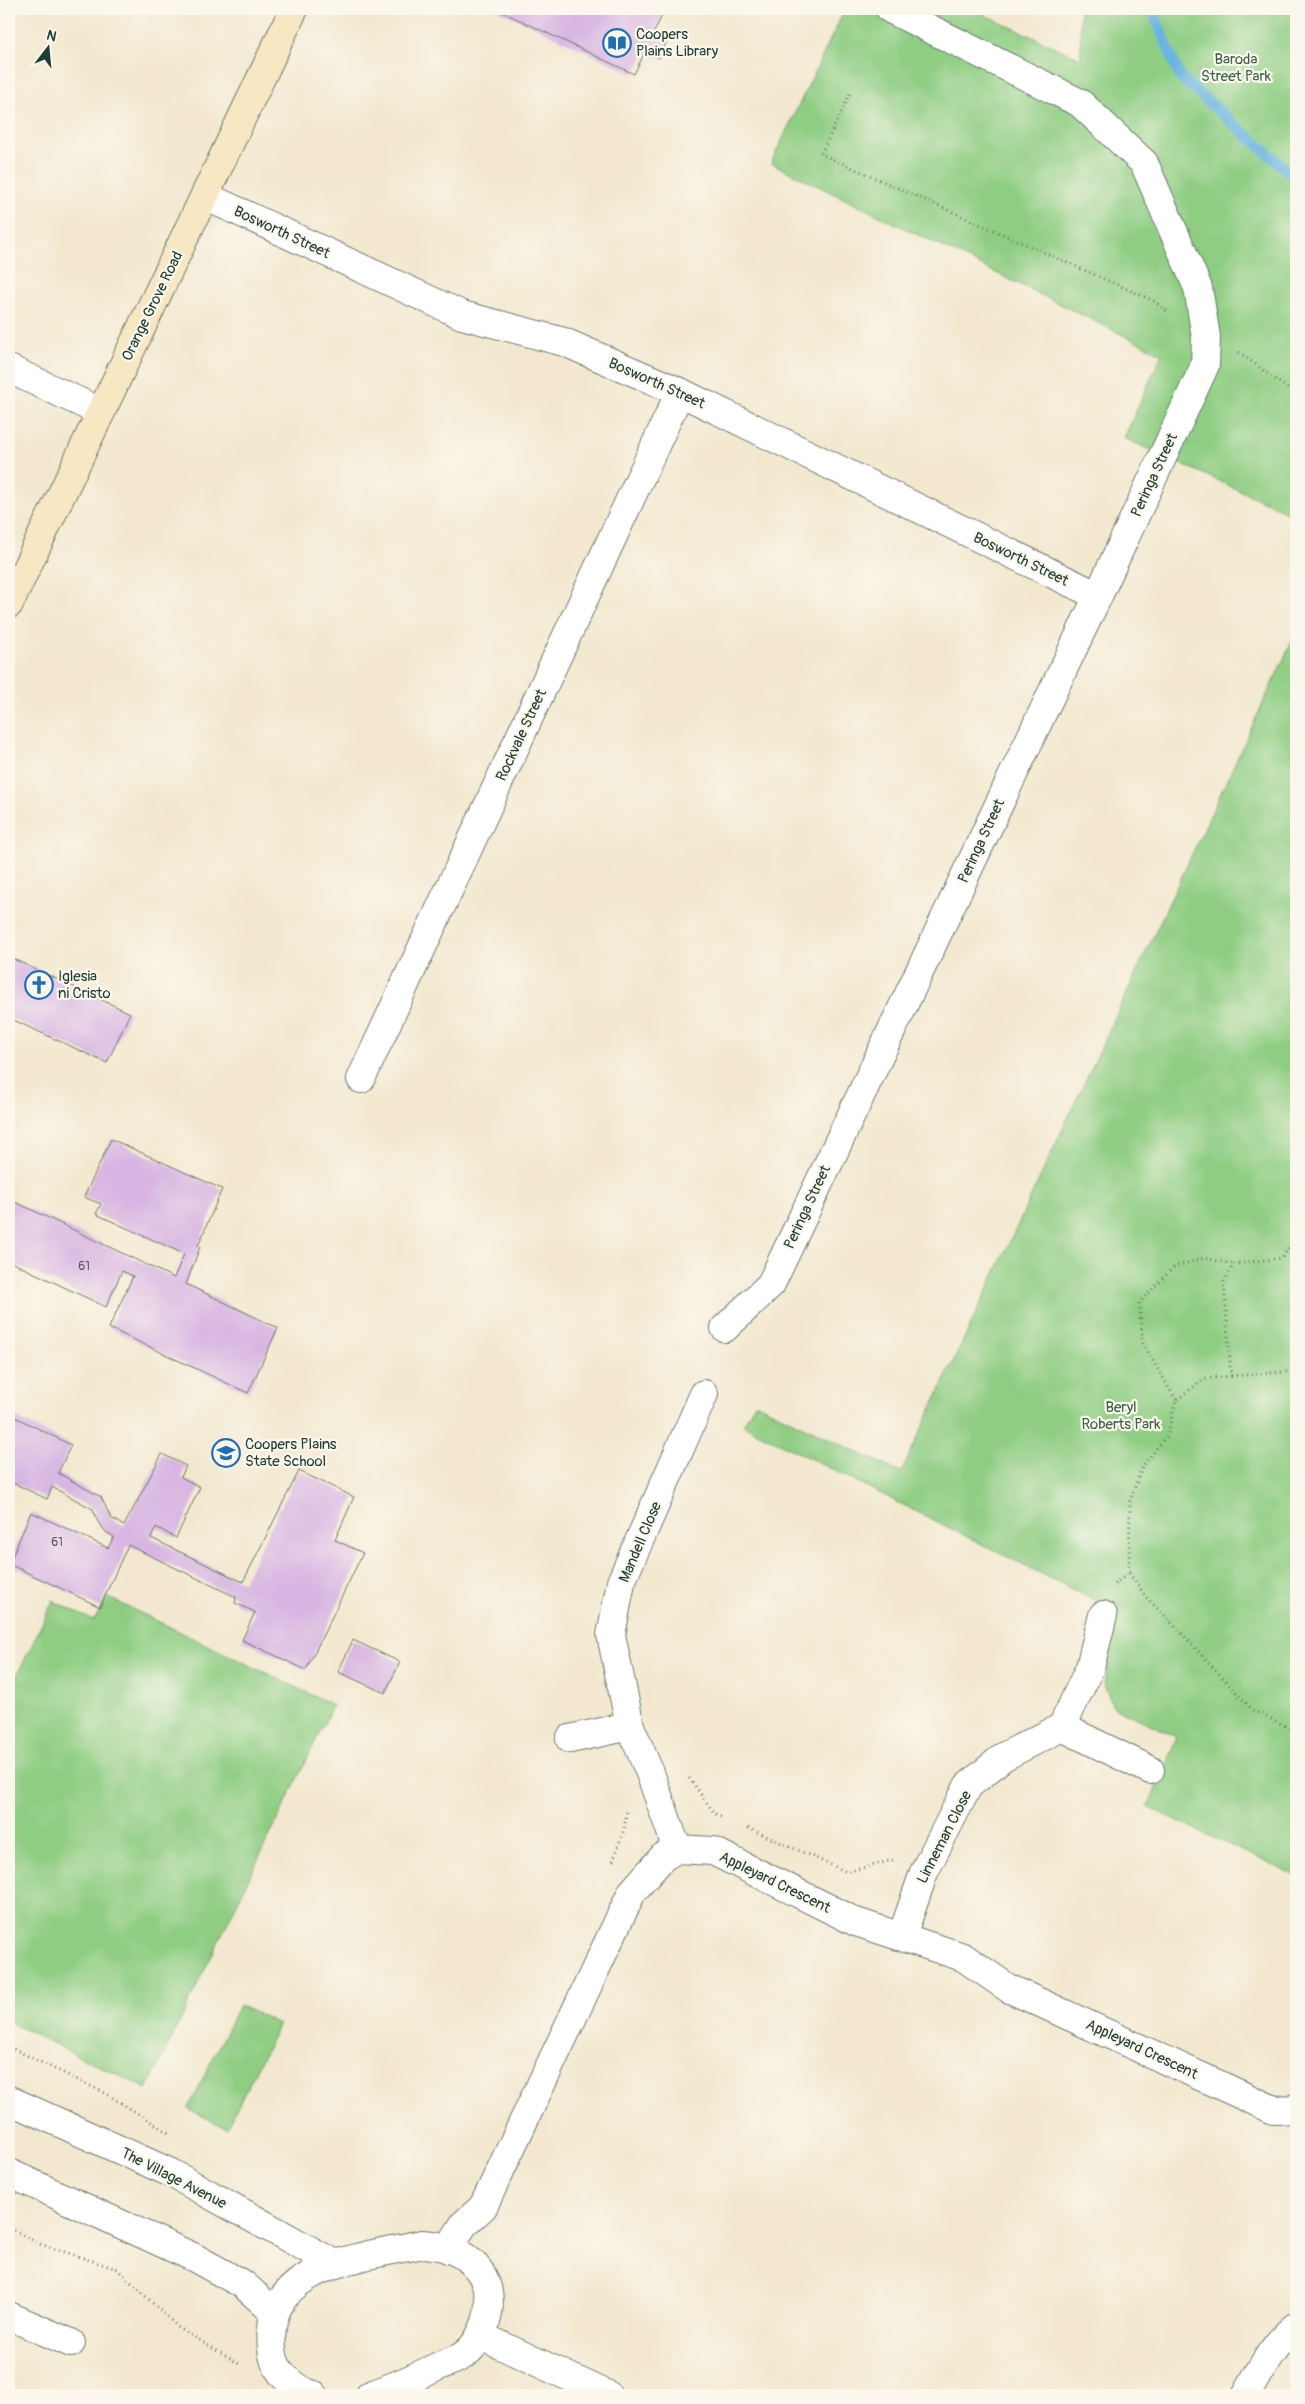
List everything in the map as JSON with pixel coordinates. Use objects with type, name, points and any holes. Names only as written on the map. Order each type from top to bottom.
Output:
[{"type":"main road","name":"Orange Grove Road","points":[[9,604],[294,9]]},
{"type":"street","name":"Peringa Street","points":[[725,1328],[770,1284],[1098,596],[1205,365],[1206,337],[1198,288],[1144,163],[1080,103],[890,9]]},
{"type":"street","name":"Bosworth Street","points":[[205,196],[462,315],[564,342],[680,392],[1098,596]]},
{"type":"street","points":[[9,369],[101,412]]},
{"type":"street","name":"Rockvale Street","points":[[361,1079],[680,392]]},
{"type":"street","name":"Mandell Close","points":[[677,1848],[650,1773],[630,1726],[612,1635],[621,1582],[704,1394]]},
{"type":"street","points":[[1103,1615],[1090,1667],[1062,1727],[1150,1770]]},
{"type":"street","points":[[570,1739],[630,1726]]},
{"type":"street","name":"Linneman Close","points":[[902,1936],[924,1872],[968,1786],[1003,1757],[1062,1727]]},
{"type":"street","points":[[448,2249],[464,2224],[483,2207],[632,1892],[662,1857],[677,1848]]},
{"type":"street","name":"Appleyard Crescent","points":[[677,1848],[713,1851],[856,1922],[964,1957],[1008,1988],[1274,2110],[1296,2109]]},
{"type":"street","name":"The Village Avenue","points":[[9,2100],[171,2173],[335,2264]]},
{"type":"street","points":[[9,2173],[195,2258],[244,2285],[274,2312]]},
{"type":"street","points":[[314,2395],[304,2393],[282,2374],[275,2363],[270,2340],[274,2312],[286,2293],[305,2277],[335,2264],[422,2244],[463,2254],[487,2282],[488,2310],[481,2336],[466,2354],[395,2387],[370,2395]]},
{"type":"street","points":[[9,2316],[71,2344]]},
{"type":"street","points":[[1246,2395],[1284,2336],[1296,2326]]},
{"type":"street","points":[[481,2336],[608,2395]]},
{"type":"path","points":[[850,94],[821,154],[1154,301],[1173,318]]},
{"type":"path","points":[[1237,351],[1296,395]]},
{"type":"path","points":[[1176,1400],[1143,1344],[1139,1303],[1174,1266],[1204,1258],[1234,1264],[1282,1258],[1296,1235]]},
{"type":"path","points":[[1231,1376],[1224,1282],[1234,1264]]},
{"type":"path","points":[[1296,1371],[1204,1379],[1176,1400],[1167,1436],[1143,1465],[1130,1501],[1129,1573],[1147,1598],[1252,1710],[1296,1731]]},
{"type":"path","points":[[1103,1615],[1107,1589],[1129,1573]]},
{"type":"path","points":[[611,1864],[624,1829],[630,1782],[650,1773],[686,1773],[716,1814],[724,1818]]},
{"type":"path","points":[[742,1826],[847,1872],[896,1860],[924,1872]]},
{"type":"path","points":[[9,2047],[105,2093],[171,2134]]},
{"type":"path","points":[[9,2228],[40,2244],[117,2268],[179,2328],[234,2360],[247,2370]]},
{"type":"green space","name":"Baroda Street Park","points":[[845,9],[972,9],[1081,59],[1080,9],[1296,9],[1296,516],[1124,438],[1162,354],[771,163]]},
{"type":"green space","name":"Beryl Roberts Park","points":[[1296,633],[1296,1876],[1148,1807],[1177,1737],[1113,1707],[1104,1684],[1118,1612],[743,1425],[755,1403],[901,1473]]},
{"type":"green space","points":[[107,1597],[333,1705],[147,2089],[9,2022],[9,1692],[53,1601],[94,1621]]},
{"type":"green space","points":[[239,2005],[279,2024],[227,2128],[188,2109]]},
{"type":"building","name":"Coopers Plains Library","points":[[496,9],[665,9],[654,32],[668,39],[659,58],[645,52],[634,74]]},
{"type":"building","name":"Iglesia ni Cristo","points":[[9,957],[130,1013],[107,1063],[9,1018]]},
{"type":"building","points":[[111,1139],[222,1189],[198,1246],[200,1247],[186,1284],[278,1328],[248,1393],[109,1328],[133,1276],[122,1271],[106,1307],[9,1261],[9,1199],[174,1278],[184,1254],[96,1214],[101,1204],[84,1197]]},
{"type":"building","points":[[9,1414],[71,1445],[58,1473],[101,1497],[111,1518],[124,1526],[162,1454],[186,1466],[181,1477],[200,1487],[176,1538],[156,1527],[151,1538],[243,1582],[299,1471],[354,1497],[335,1540],[363,1553],[306,1670],[242,1640],[255,1612],[235,1603],[236,1597],[128,1545],[100,1607],[9,1564],[31,1512],[108,1548],[114,1537],[106,1532],[98,1522],[93,1509],[52,1487],[47,1499],[9,1481]]},
{"type":"building","points":[[353,1640],[400,1662],[385,1693],[338,1672]]},
{"type":"waterway","points":[[1152,9],[1180,77],[1296,178]]},
{"type":"place","name":"Coopers Plains Library","points":[[617,43]]},
{"type":"place","name":"Iglesia ni Cristo","points":[[39,985]]},
{"type":"place","name":"Coopers Plains State School","points":[[226,1453]]}]
